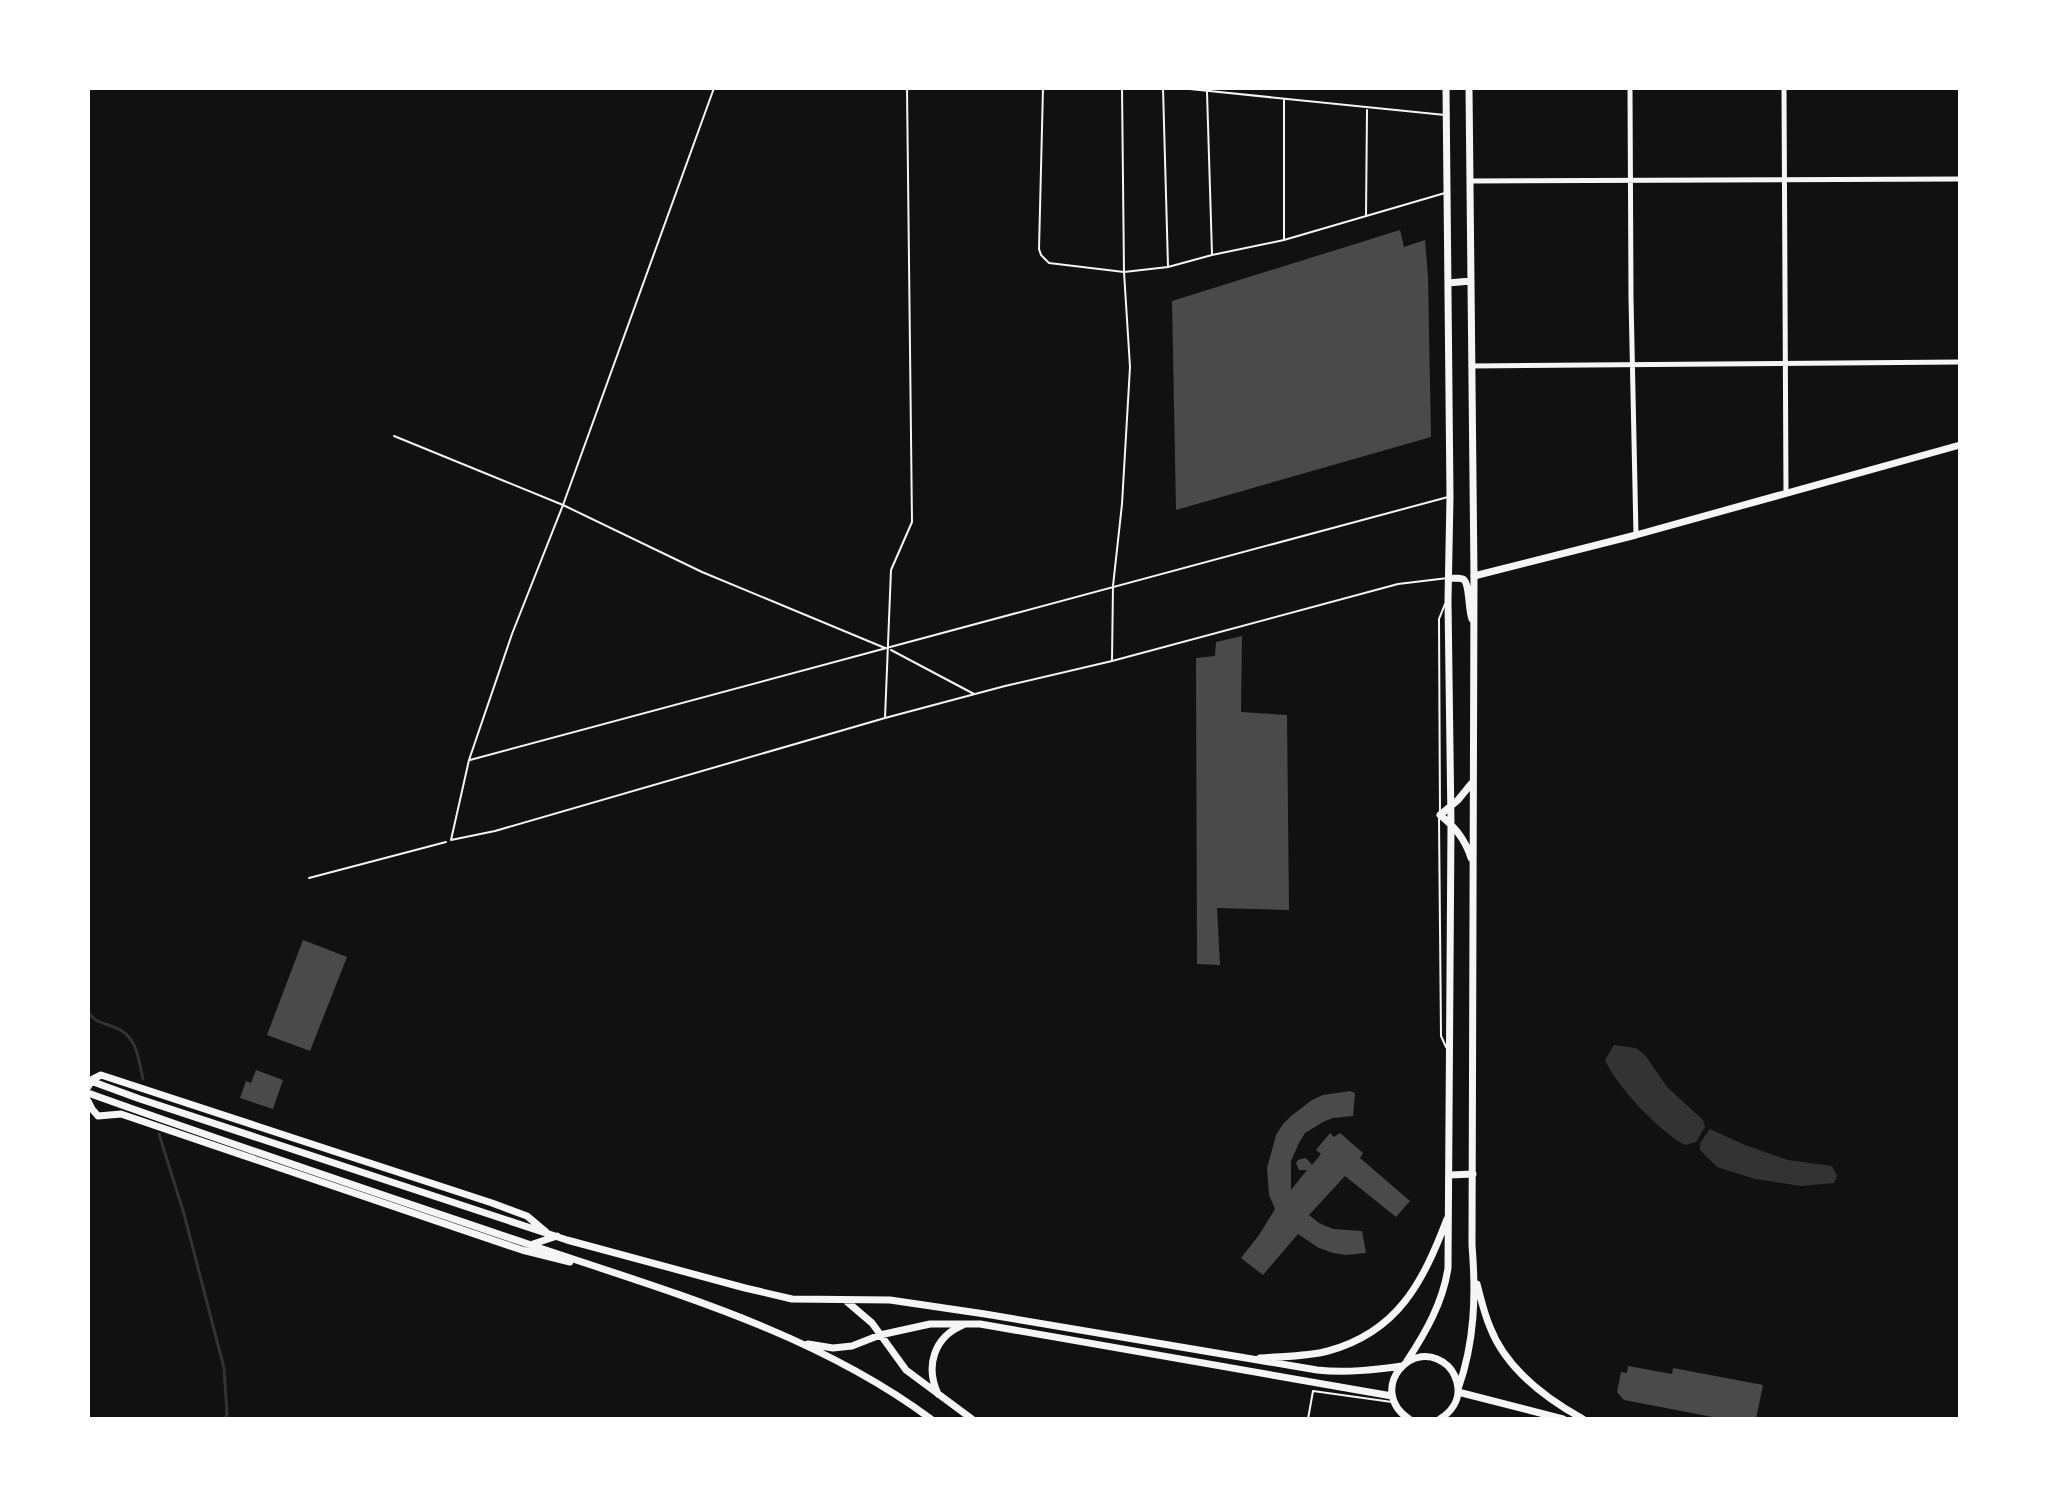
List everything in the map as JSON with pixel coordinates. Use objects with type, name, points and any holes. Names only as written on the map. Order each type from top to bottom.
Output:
[{"type":"main road","points":[[1409,1419],[1398,1416],[1393,1399],[1393,1380],[1426,1331],[1446,1283],[1448,1268],[1451,824],[1446,88]]},
{"type":"main road","points":[[1440,1419],[1452,1409],[1467,1363],[1475,1275],[1472,1245],[1474,576],[1469,88]]},
{"type":"main road","points":[[1448,283],[1471,281]]},
{"type":"main road","points":[[1474,576],[1636,535],[1960,445]]},
{"type":"main road","points":[[1449,578],[1460,578],[1467,584],[1468,611],[1474,625]]},
{"type":"main road","points":[[1473,782],[1440,815],[1451,824],[1468,848],[1473,868]]},
{"type":"main road","points":[[547,1233],[527,1216],[492,1203],[101,1075],[93,1079],[88,1090],[127,1107],[770,1328],[885,1386],[931,1419]]},
{"type":"main road","points":[[88,1080],[547,1233],[678,1271],[792,1299],[882,1299],[1337,1372],[1368,1371],[1404,1364],[1416,1358],[1436,1358],[1445,1363],[1456,1379],[1458,1391]]},
{"type":"main road","points":[[88,1101],[98,1116],[121,1114],[522,1250],[602,1268]]},
{"type":"main road","points":[[1450,1175],[1473,1174]]},
{"type":"main road","points":[[1246,1359],[1326,1351],[1369,1334],[1398,1309],[1417,1286],[1449,1213]]},
{"type":"main road","points":[[531,1245],[557,1236]]},
{"type":"main road","points":[[1475,1275],[1490,1330],[1516,1369],[1563,1408],[1583,1419]]},
{"type":"main road","points":[[845,1300],[872,1323],[906,1370],[972,1419]]},
{"type":"main road","points":[[802,1343],[833,1348],[852,1346],[880,1335],[930,1324],[980,1324],[1393,1399]]},
{"type":"main road","points":[[939,1396],[933,1384],[932,1359],[944,1337],[966,1324]]},
{"type":"main road","points":[[1458,1391],[1563,1419]]},
{"type":"street","points":[[1630,88],[1636,535]]},
{"type":"street","points":[[1784,88],[1786,493]]},
{"type":"street","points":[[1470,181],[1960,179]]},
{"type":"street","points":[[1471,366],[1960,362]]},
{"type":"lane","points":[[714,88],[563,505],[512,634],[469,760],[451,840],[495,831],[885,718],[1398,584],[1449,578]]},
{"type":"lane","points":[[885,718],[891,570],[912,522],[907,88]]},
{"type":"lane","points":[[1043,88],[1039,249],[1049,263],[1124,272],[1168,267],[1284,240],[1447,193]]},
{"type":"lane","points":[[1112,661],[1113,586],[1123,490],[1130,367],[1124,272],[1122,88]]},
{"type":"lane","points":[[1163,88],[1168,267]]},
{"type":"lane","points":[[1180,88],[1447,116]]},
{"type":"lane","points":[[1207,91],[1212,255]]},
{"type":"lane","points":[[1284,99],[1284,240]]},
{"type":"lane","points":[[1366,216],[1367,107]]},
{"type":"lane","points":[[394,436],[563,505],[702,572],[888,649],[975,695]]},
{"type":"lane","points":[[469,760],[1450,497]]},
{"type":"lane","points":[[1448,601],[1439,619],[1441,1036],[1450,1051]]},
{"type":"lane","points":[[1308,1419],[1313,1391],[1393,1399]]},
{"type":"path","points":[[309,878],[451,840]]},
{"type":"shaded area","points":[[1614,1045],[1636,1048],[1645,1055],[1667,1087],[1703,1120],[1705,1127],[1696,1142],[1685,1145],[1675,1139],[1629,1095],[1605,1060]]},
{"type":"shaded area","points":[[1710,1129],[1788,1160],[1832,1166],[1837,1176],[1834,1183],[1801,1186],[1755,1179],[1717,1167],[1700,1150],[1700,1143]]},
{"type":"building","points":[[1400,230],[1404,247],[1425,240],[1431,437],[1176,510],[1172,301]]},
{"type":"building","points":[[1242,636],[1241,712],[1287,715],[1289,910],[1217,908],[1220,965],[1197,964],[1196,658],[1215,656],[1216,642]]},
{"type":"building","points":[[303,940],[347,957],[310,1051],[267,1035]]},
{"type":"building","points":[[256,1070],[283,1080],[273,1109],[240,1098],[246,1081],[251,1083]]},
{"type":"building","points":[[1350,1091],[1355,1093],[1353,1116],[1323,1122],[1305,1133],[1299,1143],[1291,1161],[1291,1190],[1307,1170],[1299,1170],[1298,1160],[1305,1158],[1312,1165],[1321,1154],[1316,1150],[1330,1133],[1334,1137],[1340,1133],[1363,1153],[1360,1158],[1410,1201],[1396,1217],[1345,1176],[1309,1215],[1333,1229],[1362,1231],[1366,1253],[1333,1253],[1298,1234],[1263,1275],[1241,1258],[1275,1209],[1269,1195],[1267,1168],[1276,1135],[1291,1116],[1312,1100]]},
{"type":"building","points":[[1628,1366],[1672,1374],[1673,1368],[1763,1385],[1756,1419],[1723,1419],[1624,1400],[1617,1392],[1621,1372],[1627,1373]]},
{"type":"waterway","points":[[88,1012],[95,1019],[127,1035],[137,1053],[143,1079]]},
{"type":"waterway","points":[[159,1134],[184,1214],[224,1368],[225,1419]]}]
